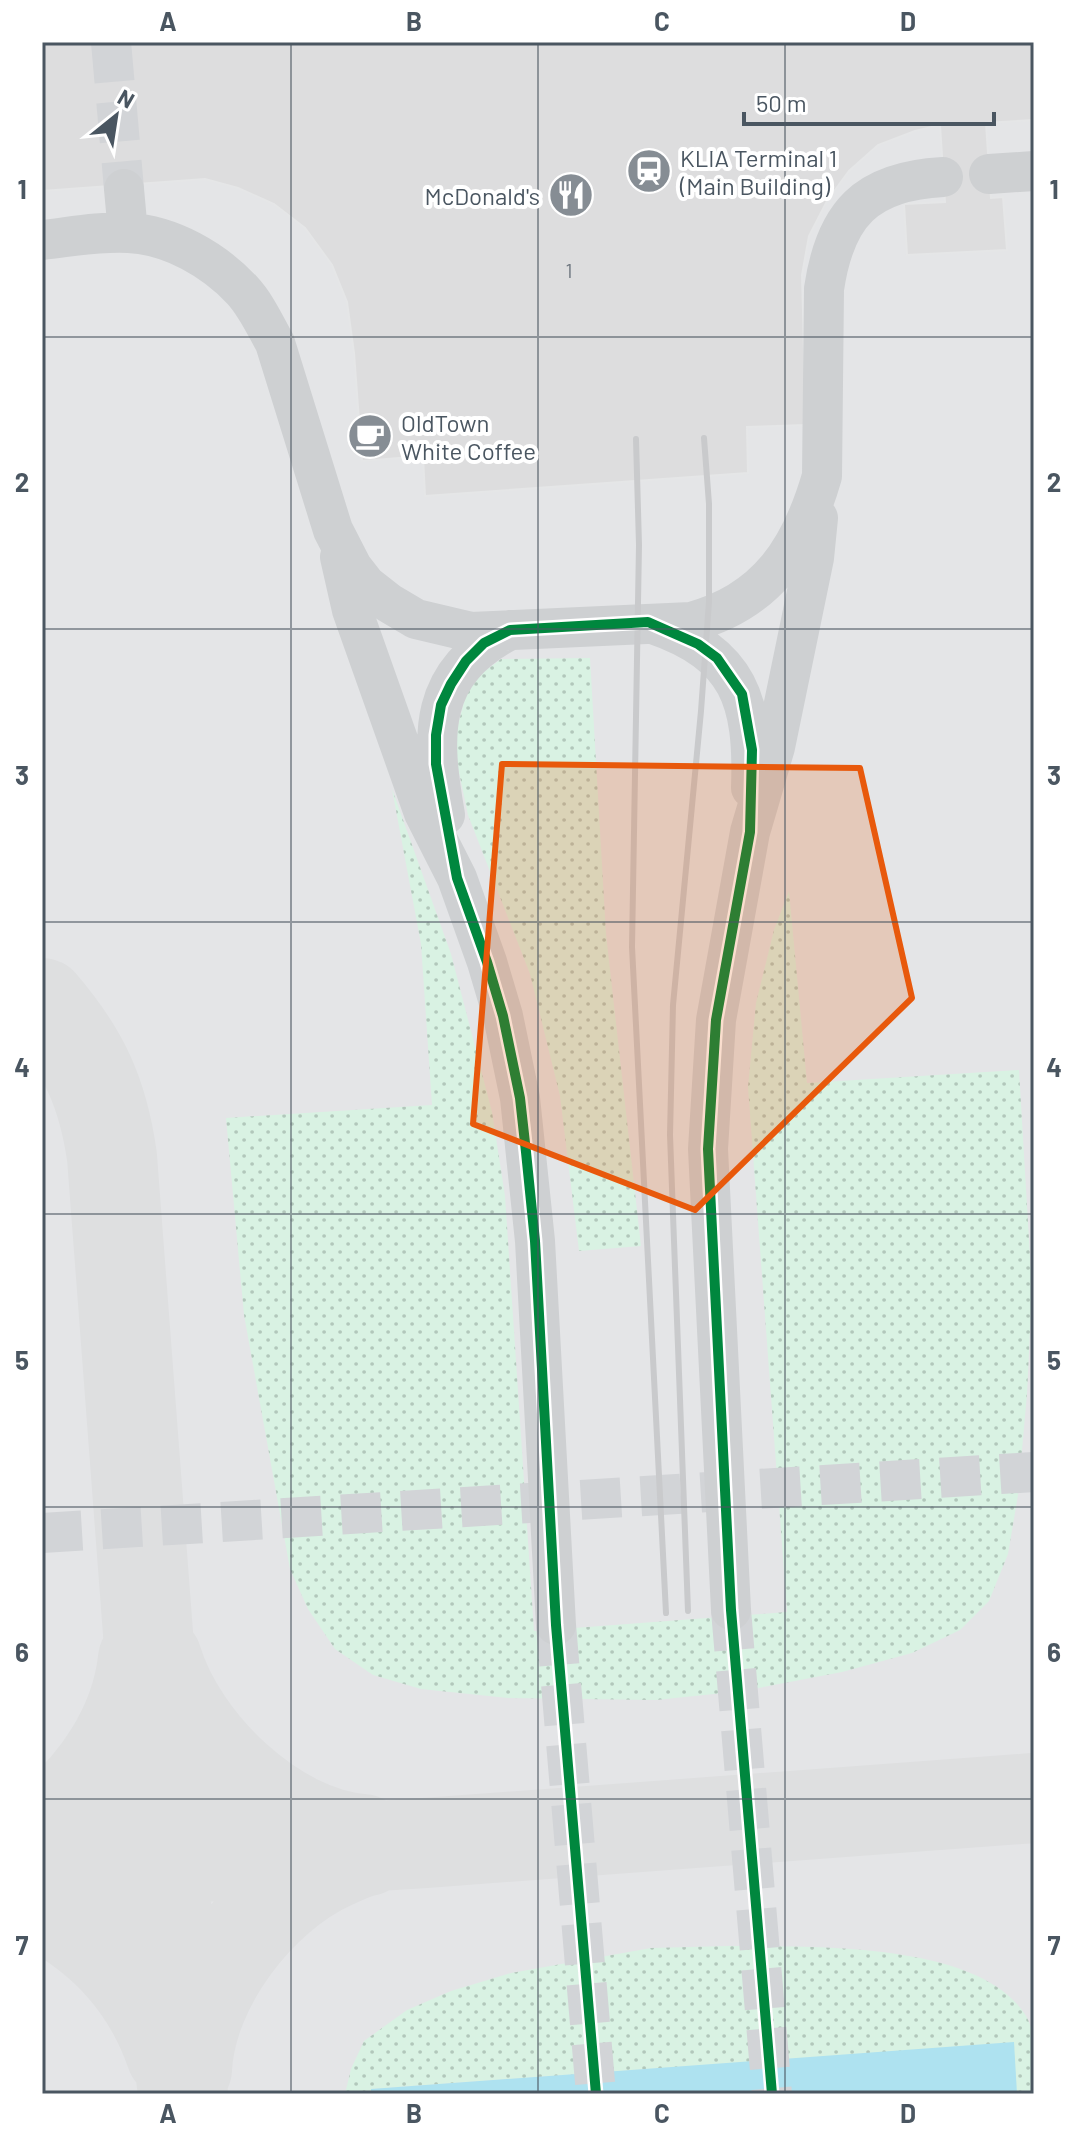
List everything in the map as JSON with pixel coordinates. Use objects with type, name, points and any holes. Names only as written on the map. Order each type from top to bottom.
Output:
[{"type":"street","points":[[989,174],[1034,171]]},
{"type":"street","points":[[731,1610],[708,1149],[716,1020],[750,832],[775,747],[814,558],[822,476],[824,289],[828,261],[853,213],[868,196],[913,179],[943,177]]},
{"type":"street","points":[[124,189],[128,233]]},
{"type":"street","points":[[42,240],[128,233],[154,236],[181,246],[205,259],[244,292],[275,343],[333,530],[352,610],[424,813],[457,878],[503,1016],[520,1098],[535,1241],[556,1625]]},
{"type":"street","points":[[333,530],[352,567],[366,585],[416,619],[471,632],[691,622],[736,605],[761,586],[792,551],[814,505],[822,476]]},
{"type":"street","points":[[648,622],[698,644],[717,658],[742,694],[752,750],[750,832]]},
{"type":"street","points":[[457,878],[436,764],[436,735],[441,705],[466,661],[484,643],[510,630]]},
{"type":"highlighted area","points":[[502,764],[860,768],[912,998],[695,1210],[473,1124]]},
{"type":"shaded area","points":[[42,42],[1034,42],[1034,2094],[42,2094]]},
{"type":"green space","points":[[590,658],[606,934],[641,1246],[579,1251],[560,1096],[530,974],[468,815],[453,744],[469,683],[501,659]]},
{"type":"green space","points":[[392,789],[451,954],[492,1112],[505,1196],[534,1631],[787,1612],[748,1087],[756,1003],[774,930],[789,891],[807,1083],[1019,1070],[1032,1290],[1018,1495],[1008,1554],[989,1601],[960,1630],[912,1653],[842,1672],[743,1691],[656,1700],[508,1698],[421,1689],[373,1675],[335,1649],[308,1609],[290,1569],[244,1315],[226,1118],[432,1105],[421,944]]},
{"type":"green space","points":[[728,1946],[889,1953],[932,1961],[971,1973],[1003,1991],[1026,2016],[1033,2034],[1034,2094],[1015,2094],[1013,2043],[372,2089],[371,2094],[345,2094],[351,2069],[364,2041],[407,2010],[451,1991],[511,1973],[651,1948]]},
{"type":"water","points":[[1014,2042],[1017,2094],[371,2094],[371,2089]]},
{"type":"building","name":"KLIA Terminal 1 (Main Building)","points":[[42,42],[1034,42],[1034,120],[986,123],[991,198],[1003,197],[1007,250],[907,255],[904,204],[945,202],[940,125],[878,145],[849,171],[827,201],[809,236],[802,275],[806,425],[747,427],[748,473],[425,496],[423,456],[362,461],[347,302],[332,265],[305,228],[274,204],[238,188],[205,179],[42,191]]},
{"type":"taxiway","points":[[42,1003],[69,1039],[89,1074],[103,1113],[112,1157],[165,1858],[168,1966],[183,2094]]},
{"type":"taxiway","points":[[42,1825],[79,1793],[110,1752],[132,1707],[143,1659]]},
{"type":"taxiway","points":[[157,1659],[169,1690],[187,1721],[236,1777],[265,1801],[297,1819],[330,1833],[363,1839]]},
{"type":"taxiway","points":[[42,1867],[425,1843],[1034,1798]]},
{"type":"taxiway","points":[[187,2069],[191,2038],[201,2007],[234,1948],[280,1898],[306,1879],[345,1858],[367,1851]]},
{"type":"taxiway","points":[[42,1906],[86,1934],[122,1968],[150,2007],[171,2054]]},
{"type":"tunnel","points":[[111,42],[124,189]]},
{"type":"tunnel","points":[[42,1533],[1034,1472]]},
{"type":"tunnel","points":[[731,1610],[772,2094]]},
{"type":"tunnel","points":[[556,1625],[596,2094]]},
{"type":"railway","points":[[688,1611],[670,1135],[673,1005],[709,602],[709,504],[704,438]]},
{"type":"railway","points":[[636,439],[639,545],[632,947],[666,1613]]},
{"type":"cycle path","points":[[596,2094],[556,1625],[535,1241],[520,1098],[503,1016],[457,878],[436,764],[436,735],[441,705],[451,684],[466,661],[484,643],[510,630],[648,622],[698,644],[717,658],[742,694],[752,750],[750,832],[716,1020],[708,1149],[731,1610],[772,2094]]},
{"type":"place","name":"KLIA Terminal 1 (Main Building)","points":[[649,171]]},
{"type":"place","name":"McDonald's","points":[[571,195]]},
{"type":"place","name":"OldTown White Coffee","points":[[370,436]]}]
